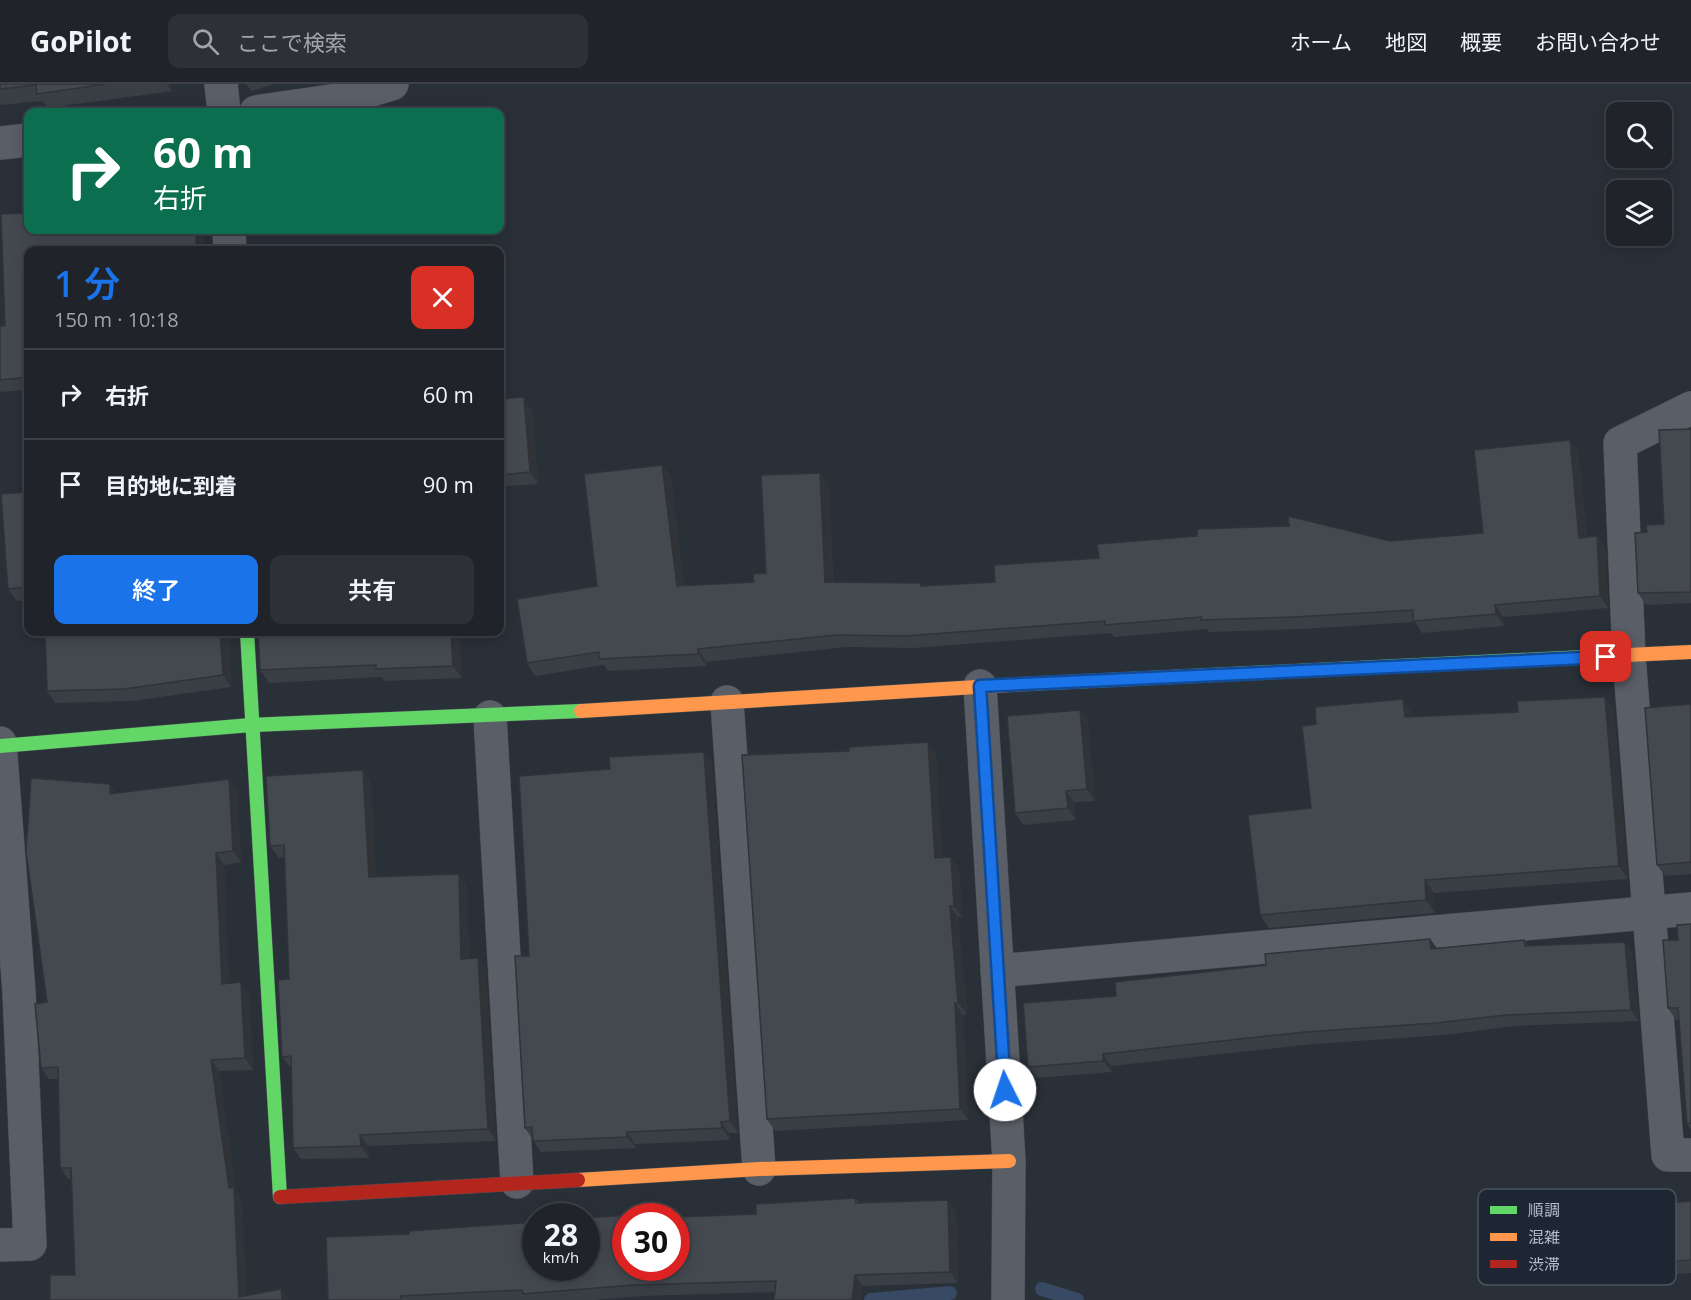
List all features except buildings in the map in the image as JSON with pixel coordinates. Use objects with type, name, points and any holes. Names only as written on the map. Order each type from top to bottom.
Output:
[{"type":"street","points":[[221,84],[224,108]]},
{"type":"street","points":[[283,108],[338,100],[392,84]]},
{"type":"street","points":[[0,143],[24,140]]},
{"type":"street","points":[[1691,408],[1620,443],[1629,656],[1668,1155],[1691,1155]]},
{"type":"street","points":[[247,636],[279,1197],[759,1169],[1009,1161]]},
{"type":"street","points":[[0,1245],[30,1244],[9,993],[0,745],[251,725],[490,717],[980,686],[1691,652]]},
{"type":"street","points":[[980,686],[1009,1161],[1008,1300]]},
{"type":"street","points":[[727,702],[759,1169]]},
{"type":"street","points":[[490,717],[517,1182]]},
{"type":"street","points":[[997,971],[1691,909]]},
{"type":"waterway","points":[[1042,1289],[1077,1300]]},
{"type":"waterway","points":[[871,1300],[950,1293]]},
{"type":"traffic: fast","points":[[247,636],[280,1197]]},
{"type":"traffic: fast","points":[[1026,684],[1606,656]]},
{"type":"traffic: fast","points":[[0,746],[251,725],[581,711]]},
{"type":"traffic: slow","points":[[1606,656],[1691,652]]},
{"type":"traffic: slow","points":[[581,711],[1026,684]]},
{"type":"traffic: slow","points":[[578,1180],[759,1169],[1009,1161]]},
{"type":"traffic: jam","points":[[280,1197],[578,1180]]},
{"type":"route","points":[[1005,1090],[980,686],[1606,657]]}]
